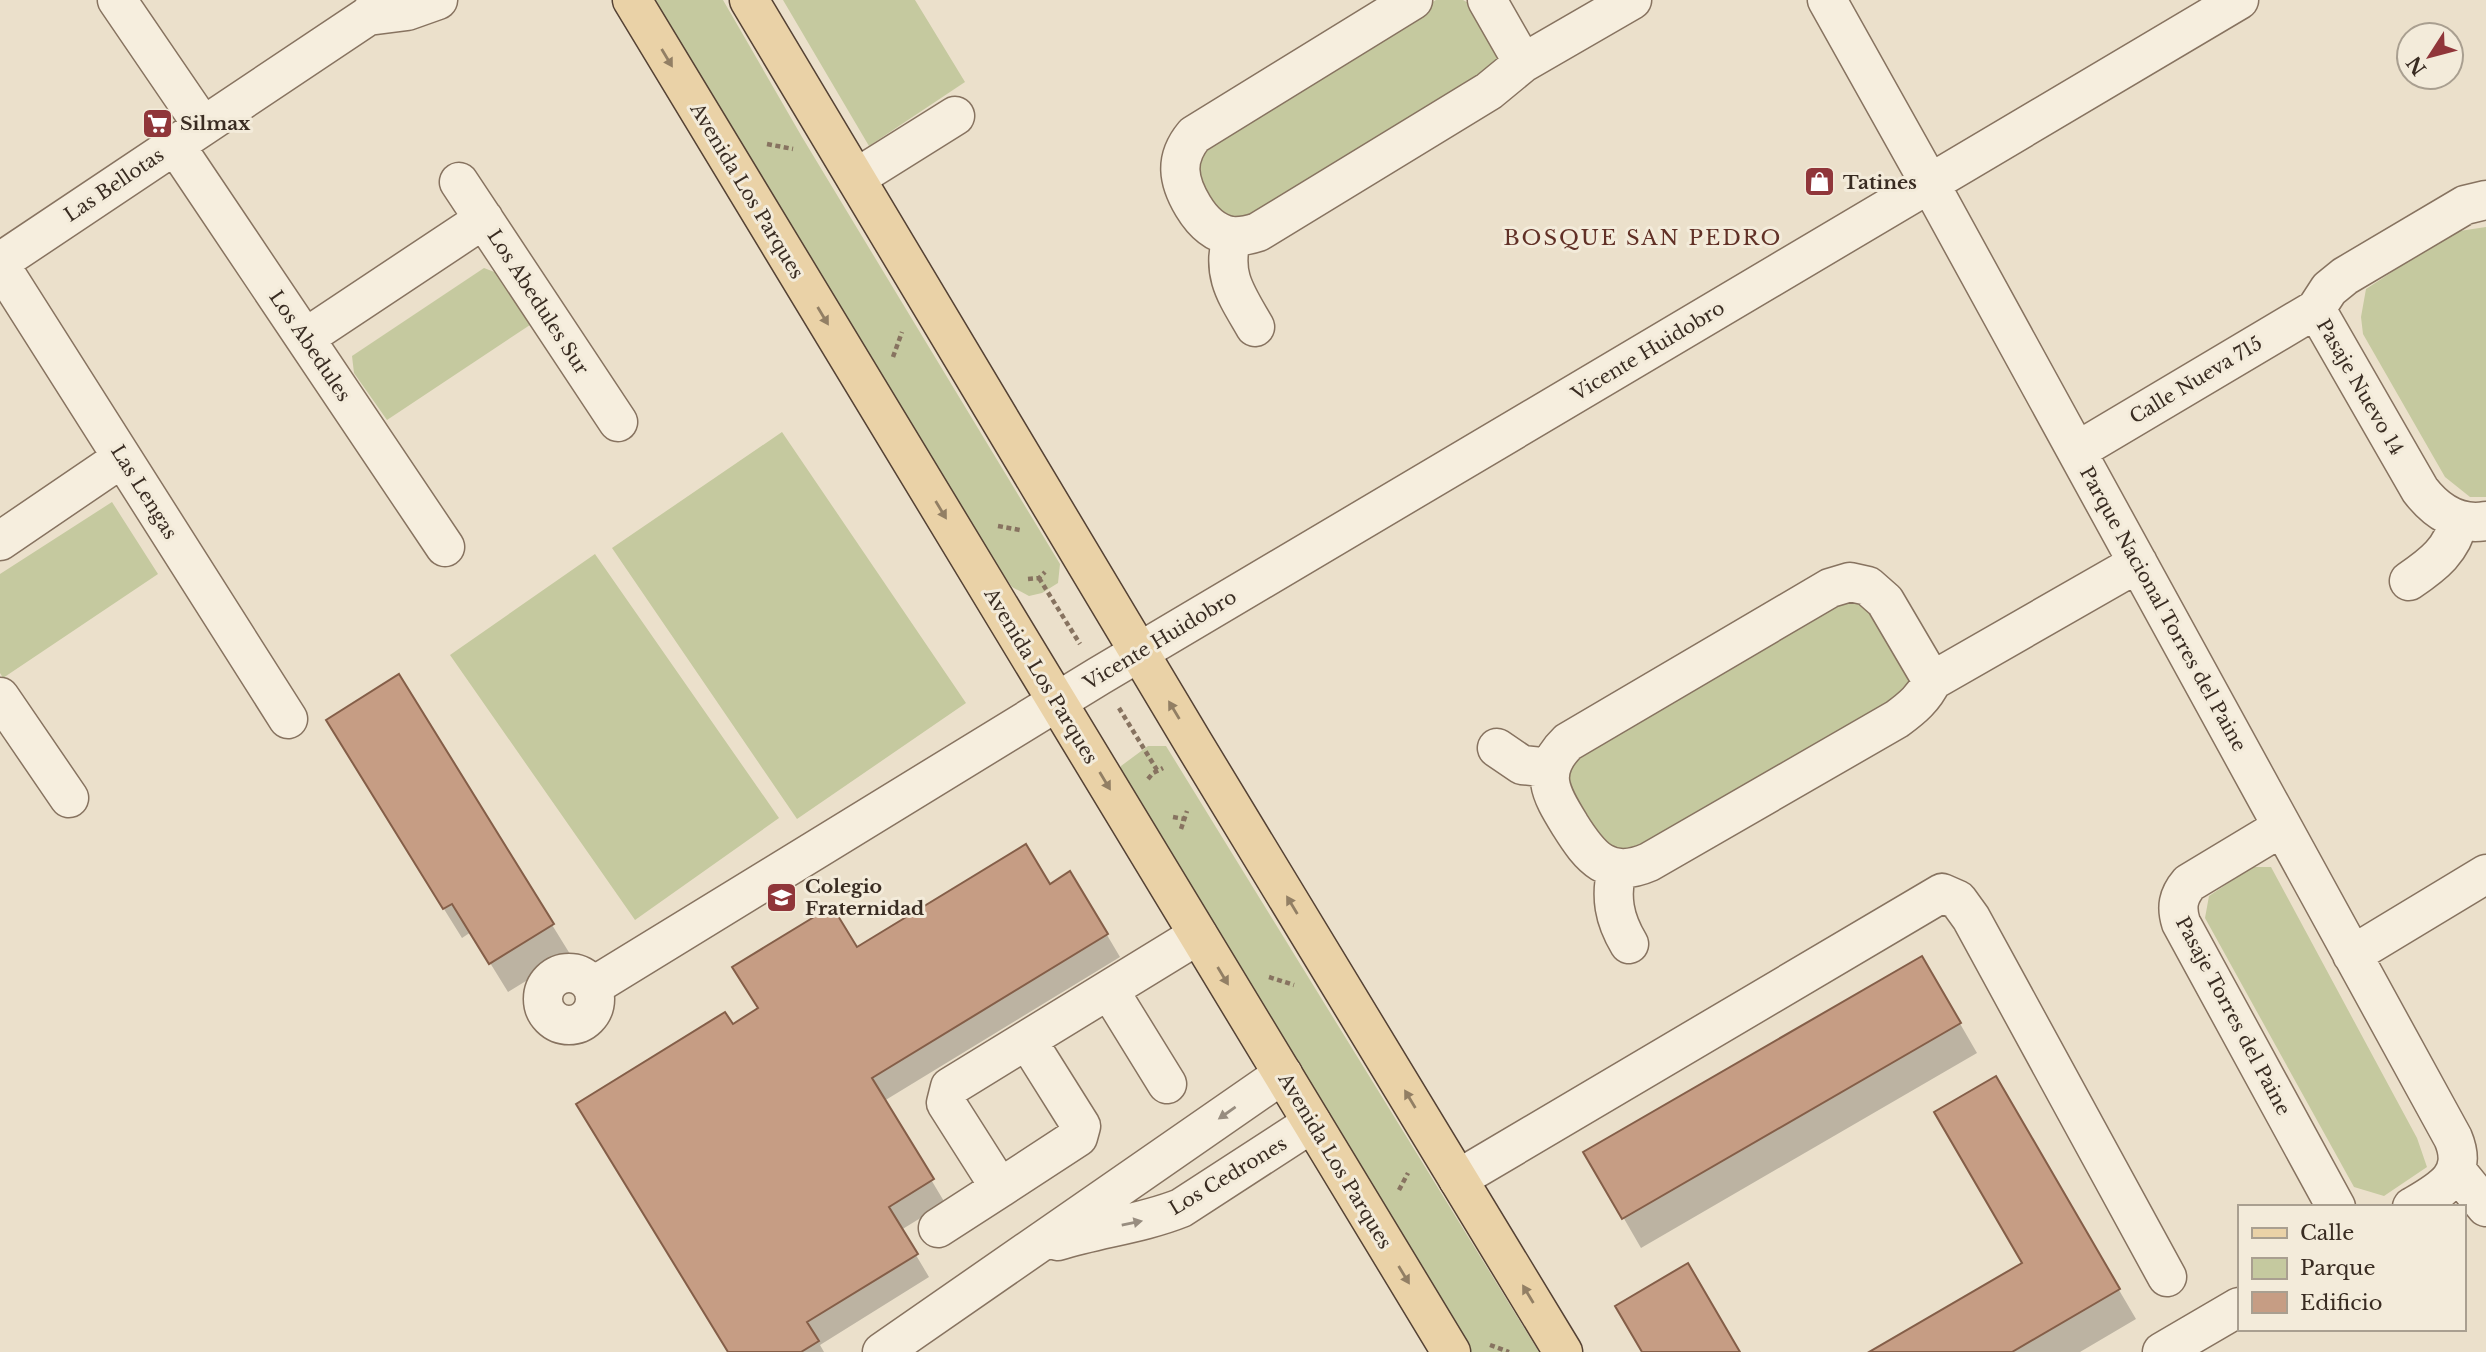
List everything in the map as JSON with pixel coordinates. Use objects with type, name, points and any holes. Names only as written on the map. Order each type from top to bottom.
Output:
[{"type":"main road","name":"Avenida Los Parques","points":[[632,0],[1312,1123],[1467,1346]]},
{"type":"main road","points":[[749,0],[1139,652],[1563,1352]]},
{"type":"street","name":"Los Abedules","points":[[117,0],[189,136],[305,338],[445,547]]},
{"type":"street","name":"Las Bellotas","points":[[0,263],[375,8],[407,11],[438,0]]},
{"type":"street","points":[[1413,0],[1204,127],[1185,145],[1179,173],[1183,189],[1199,217],[1209,226],[1232,236],[1258,232],[1489,91],[1523,63],[1632,0]]},
{"type":"street","points":[[1487,0],[1523,63]]},
{"type":"street","name":"Parque Nacional Torres del Paine","points":[[1826,0],[1930,184],[2453,1138],[2457,1148],[2456,1170]]},
{"type":"street","name":"Vicente Huidobro","points":[[592,987],[1139,652],[2239,0]]},
{"type":"street","points":[[856,178],[955,116]]},
{"type":"street","name":"Los Abedules Sur","points":[[459,182],[618,422]]},
{"type":"street","name":"Pasaje Nuevo 14","points":[[2472,521],[2443,513],[2430,503],[2420,490],[2316,309],[2329,289],[2345,276],[2465,205],[2486,200]]},
{"type":"street","points":[[305,338],[484,219]]},
{"type":"street","points":[[1232,236],[1227,264],[1229,277],[1255,327]]},
{"type":"street","name":"Las Lengas","points":[[0,263],[288,719]]},
{"type":"street","name":"Calle Nueva 715","points":[[2077,452],[2316,309]]},
{"type":"street","points":[[0,541],[122,458]]},
{"type":"street","name":"Pasaje Nuevo 14","points":[[2409,580],[2434,564],[2456,533],[2472,521]]},
{"type":"street","points":[[1932,681],[1885,601],[1868,586],[1859,583],[1840,584],[1568,742],[1550,768],[1550,788],[1585,849],[1595,860],[1617,868],[1638,867],[1897,719],[1920,700],[1932,681],[2138,563]]},
{"type":"street","points":[[0,697],[69,798]]},
{"type":"street","points":[[1497,748],[1522,765],[1550,768]]},
{"type":"street","name":"Pasaje Torres del Paine","points":[[2283,827],[2189,883],[2180,897],[2177,911],[2181,923],[2335,1205]]},
{"type":"street","points":[[1617,868],[1612,886],[1613,904],[1616,918],[1629,944]]},
{"type":"street","points":[[2352,955],[2486,874]]},
{"type":"street","points":[[1458,1179],[1942,893],[1958,900],[1971,918],[2166,1278]]},
{"type":"street","points":[[1000,1188],[946,1103],[950,1087],[1198,935]]},
{"type":"street","points":[[1109,990],[1167,1084]]},
{"type":"street","points":[[938,1228],[1078,1136],[1081,1126],[1027,1040]]},
{"type":"street","name":"Los Cedrones","points":[[882,1352],[1283,1074]]},
{"type":"street","name":"Los Cedrones","points":[[1020,1256],[1088,1231],[1158,1217],[1181,1208],[1312,1123]]},
{"type":"street","points":[[2415,1205],[2449,1183],[2456,1170],[2486,1206]]},
{"type":"street","points":[[2162,1352],[2238,1308]]},
{"type":"path","points":[[757,142],[799,150]]},
{"type":"path","points":[[893,362],[905,325]]},
{"type":"path","points":[[995,526],[1031,533]]},
{"type":"path","points":[[1024,578],[1039,578],[1048,570],[1050,564]]},
{"type":"path","points":[[1145,785],[1153,773],[1167,767]]},
{"type":"path","points":[[1177,837],[1189,807]]},
{"type":"path","points":[[1171,817],[1184,819]]},
{"type":"path","points":[[1264,975],[1298,986]]},
{"type":"path","points":[[1397,1196],[1410,1168]]},
{"type":"path","points":[[1467,1346],[1509,1352]]},
{"type":"green space","points":[[654,0],[723,0],[802,137],[1060,564],[1058,583],[1042,593],[1029,596],[1012,587],[998,567]]},
{"type":"green space","points":[[783,0],[915,0],[965,82],[869,146]]},
{"type":"green space","points":[[1436,0],[1463,0],[1474,6],[1503,54],[1493,74],[1261,215],[1228,216],[1213,208],[1205,193],[1198,166],[1201,149],[1210,138]]},
{"type":"green space","points":[[2486,227],[2486,497],[2470,497],[2445,477],[2363,334],[2361,317],[2366,289],[2453,232]]},
{"type":"green space","points":[[484,268],[497,273],[533,323],[387,420],[354,373],[352,356]]},
{"type":"green space","points":[[782,432],[966,703],[797,819],[612,548]]},
{"type":"green space","points":[[112,502],[158,574],[3,678],[0,673],[0,574]]},
{"type":"green space","points":[[595,554],[779,818],[635,920],[450,655]]},
{"type":"green space","points":[[1835,598],[1868,598],[1915,688],[1643,852],[1613,858],[1564,793],[1563,761]]},
{"type":"green space","points":[[1148,746],[1166,746],[1539,1352],[1469,1352],[1120,777],[1121,766]]},
{"type":"green space","points":[[2252,867],[2271,867],[2417,1138],[2427,1167],[2384,1196],[2354,1187],[2205,918],[2209,896]]},
{"type":"building","points":[[399,674],[554,924],[489,964],[452,904],[443,909],[326,720]]},
{"type":"building","points":[[1026,844],[1050,884],[1070,871],[1108,934],[872,1078],[934,1179],[889,1207],[918,1254],[807,1322],[819,1341],[801,1352],[728,1352],[576,1104],[725,1012],[733,1024],[758,1008],[732,967],[832,906],[857,947]]},
{"type":"building","points":[[1922,956],[1961,1023],[1622,1219],[1583,1152]]},
{"type":"building","points":[[1996,1076],[2120,1289],[2012,1352],[1869,1352],[2022,1263],[1934,1112]]},
{"type":"building","points":[[1688,1263],[1740,1352],[1642,1352],[1615,1306]]},
{"type":"place","name":"Silmax","points":[[157,123]]},
{"type":"place","name":"Tatines","points":[[1820,182]]},
{"type":"place","name":"Colegio Fraternidad","points":[[782,897]]},
{"type":"district","name":"BOSQUE SAN PEDRO","points":[[1643,238]]}]
